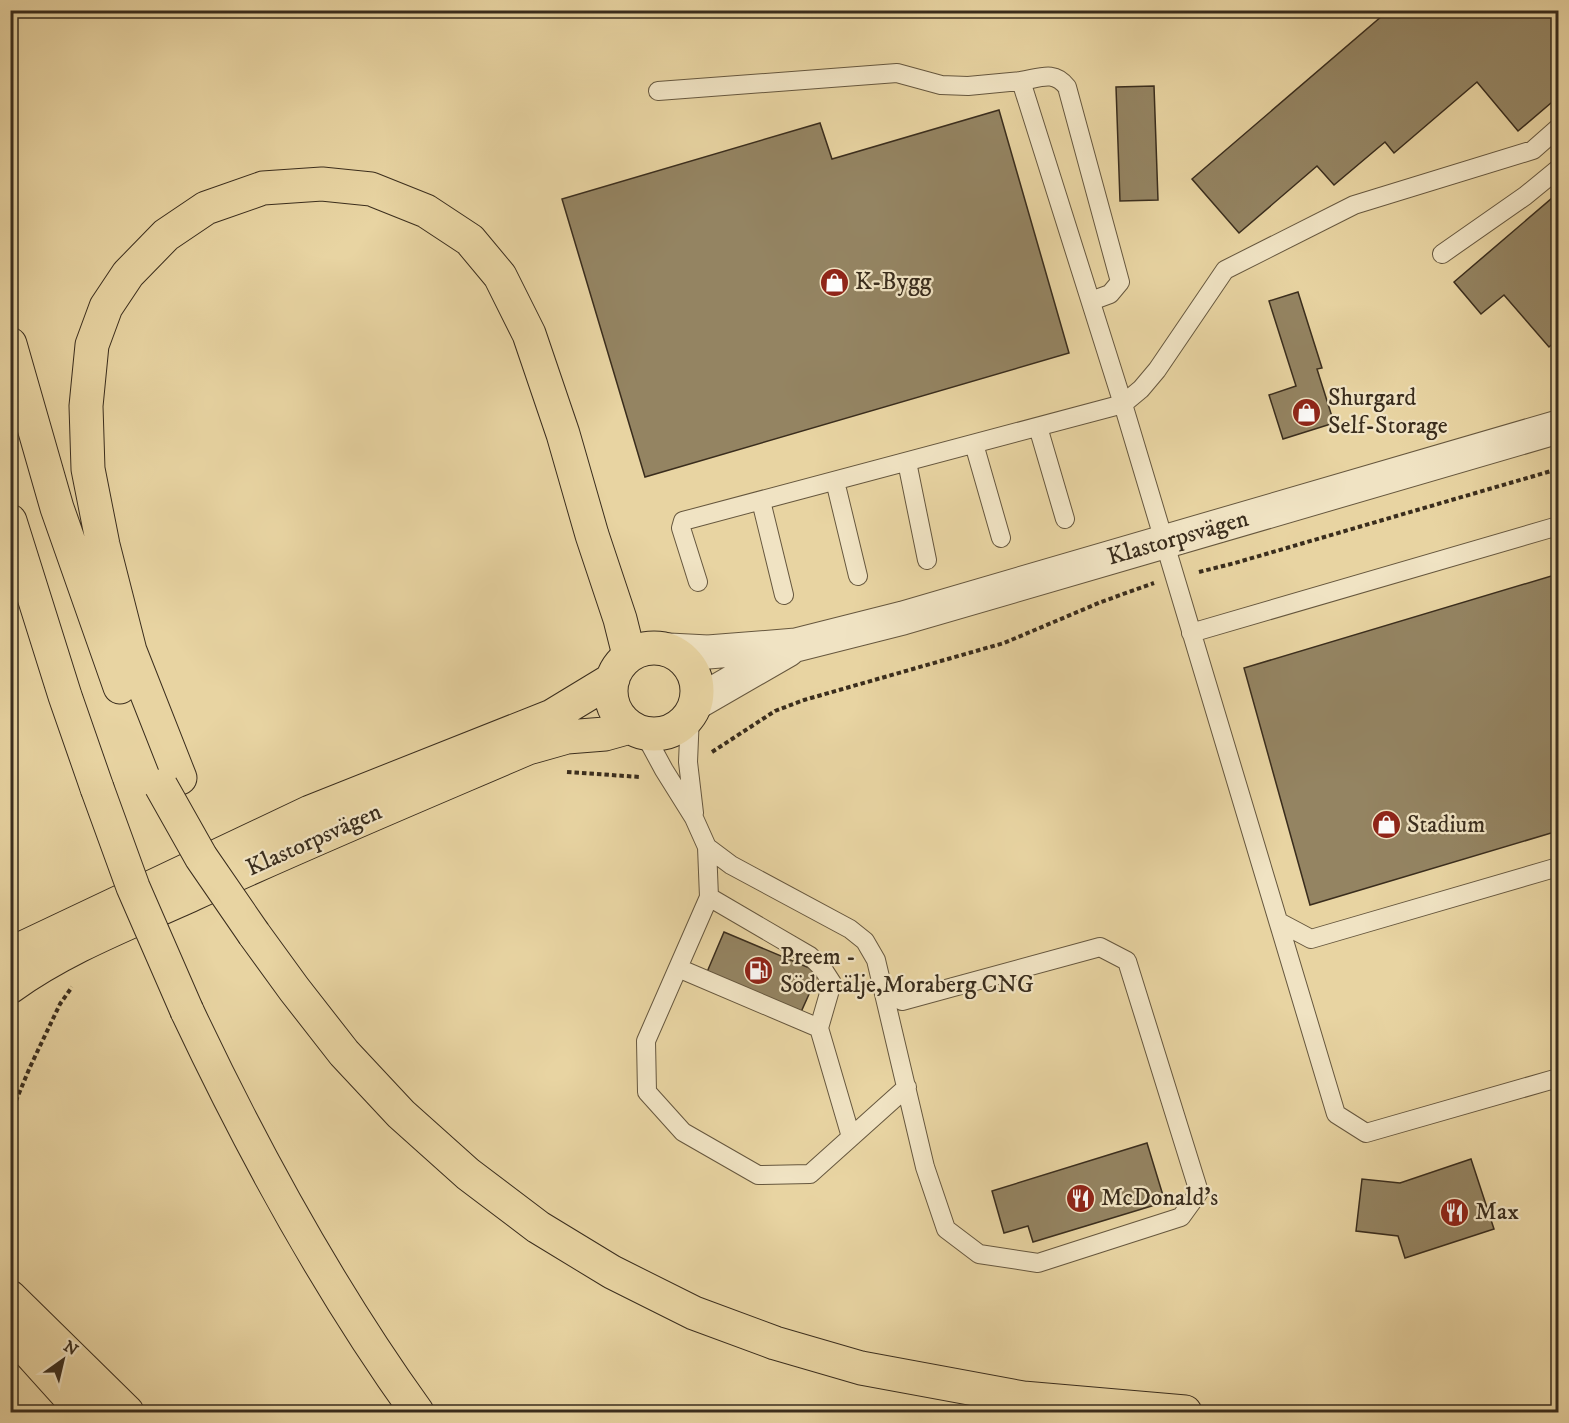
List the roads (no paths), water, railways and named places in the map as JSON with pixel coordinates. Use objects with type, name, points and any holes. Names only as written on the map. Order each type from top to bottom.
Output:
[{"type":"main road","points":[[621,667],[620,619],[529,334],[500,276],[470,240],[426,211],[371,189],[322,184],[263,188],[206,208],[166,235],[128,274],[106,307],[92,345],[86,406],[88,469],[103,545],[130,651],[171,782],[201,857],[294,989],[344,1053],[401,1114],[468,1173],[538,1227],[612,1272],[704,1317],[775,1343],[861,1368],[1023,1398],[1185,1413]]},
{"type":"main road","points":[[10,344],[57,508],[117,681],[171,782]]},
{"type":"main road","points":[[10,521],[64,696],[97,788],[133,887],[186,1011],[235,1112],[301,1232],[374,1353],[417,1413]]},
{"type":"main road","points":[[654,647],[669,650],[682,658],[692,669],[698,688],[693,709],[680,726],[666,732],[637,730],[617,713],[611,689],[621,667],[640,650],[654,647]]},
{"type":"main road","name":"Klastorpsvägen","points":[[10,954],[310,812],[552,716],[621,667]]},
{"type":"main road","name":"Klastorpsvägen","points":[[10,987],[30,973],[110,932],[302,844],[528,748],[567,737],[637,730]]},
{"type":"main road","points":[[10,1297],[128,1413]]},
{"type":"main road","points":[[10,1331],[83,1413]]},
{"type":"street","name":"Klastorpsvägen","points":[[669,650],[708,652],[796,645],[903,618],[1558,427]]},
{"type":"street","name":"Klastorpsvägen","points":[[693,709],[796,645]]},
{"type":"lane","points":[[658,91],[897,73],[941,85],[968,86],[1052,76],[1060,78],[1067,87],[1120,282],[1110,294],[1091,300]]},
{"type":"lane","points":[[1021,81],[1123,404],[1336,1114],[1366,1133],[1558,1078]]},
{"type":"lane","points":[[698,582],[681,528],[683,521],[1123,404],[1141,389],[1157,370],[1225,270],[1354,205],[1533,150],[1558,128]]},
{"type":"lane","points":[[1442,254],[1525,196],[1558,169]]},
{"type":"lane","points":[[1038,427],[1065,519]]},
{"type":"lane","points":[[974,444],[1000,538]]},
{"type":"lane","points":[[907,462],[927,560]]},
{"type":"lane","points":[[835,482],[858,576]]},
{"type":"lane","points":[[761,501],[784,595]]},
{"type":"lane","points":[[1191,633],[1558,526]]},
{"type":"lane","points":[[693,709],[688,762],[694,818]]},
{"type":"lane","points":[[637,730],[694,818],[707,846],[709,897],[646,1041],[647,1092],[683,1132],[758,1176],[810,1173],[907,1087]]},
{"type":"lane","points":[[707,846],[731,865],[850,929],[865,941],[876,960],[883,989],[907,1087],[926,1167],[945,1229],[979,1254],[1038,1263],[1181,1217],[1199,1191],[1127,961],[1100,947],[902,1001],[883,989]]},
{"type":"lane","points":[[1278,922],[1311,939],[1558,867]]},
{"type":"lane","points":[[709,897],[810,956],[823,969],[832,983],[819,1028],[851,1137]]},
{"type":"lane","points":[[678,968],[819,1028]]},
{"type":"place","name":"K-Bygg","points":[[834,282]]},
{"type":"place","name":"Shurgard Self-Storage","points":[[1307,412]]},
{"type":"place","name":"Stadium","points":[[1386,825]]},
{"type":"place","name":"Preem - Södertälje,Moraberg CNG","points":[[759,971]]},
{"type":"place","name":"McDonald's","points":[[1080,1198]]},
{"type":"place","name":"Max","points":[[1454,1212]]}]
